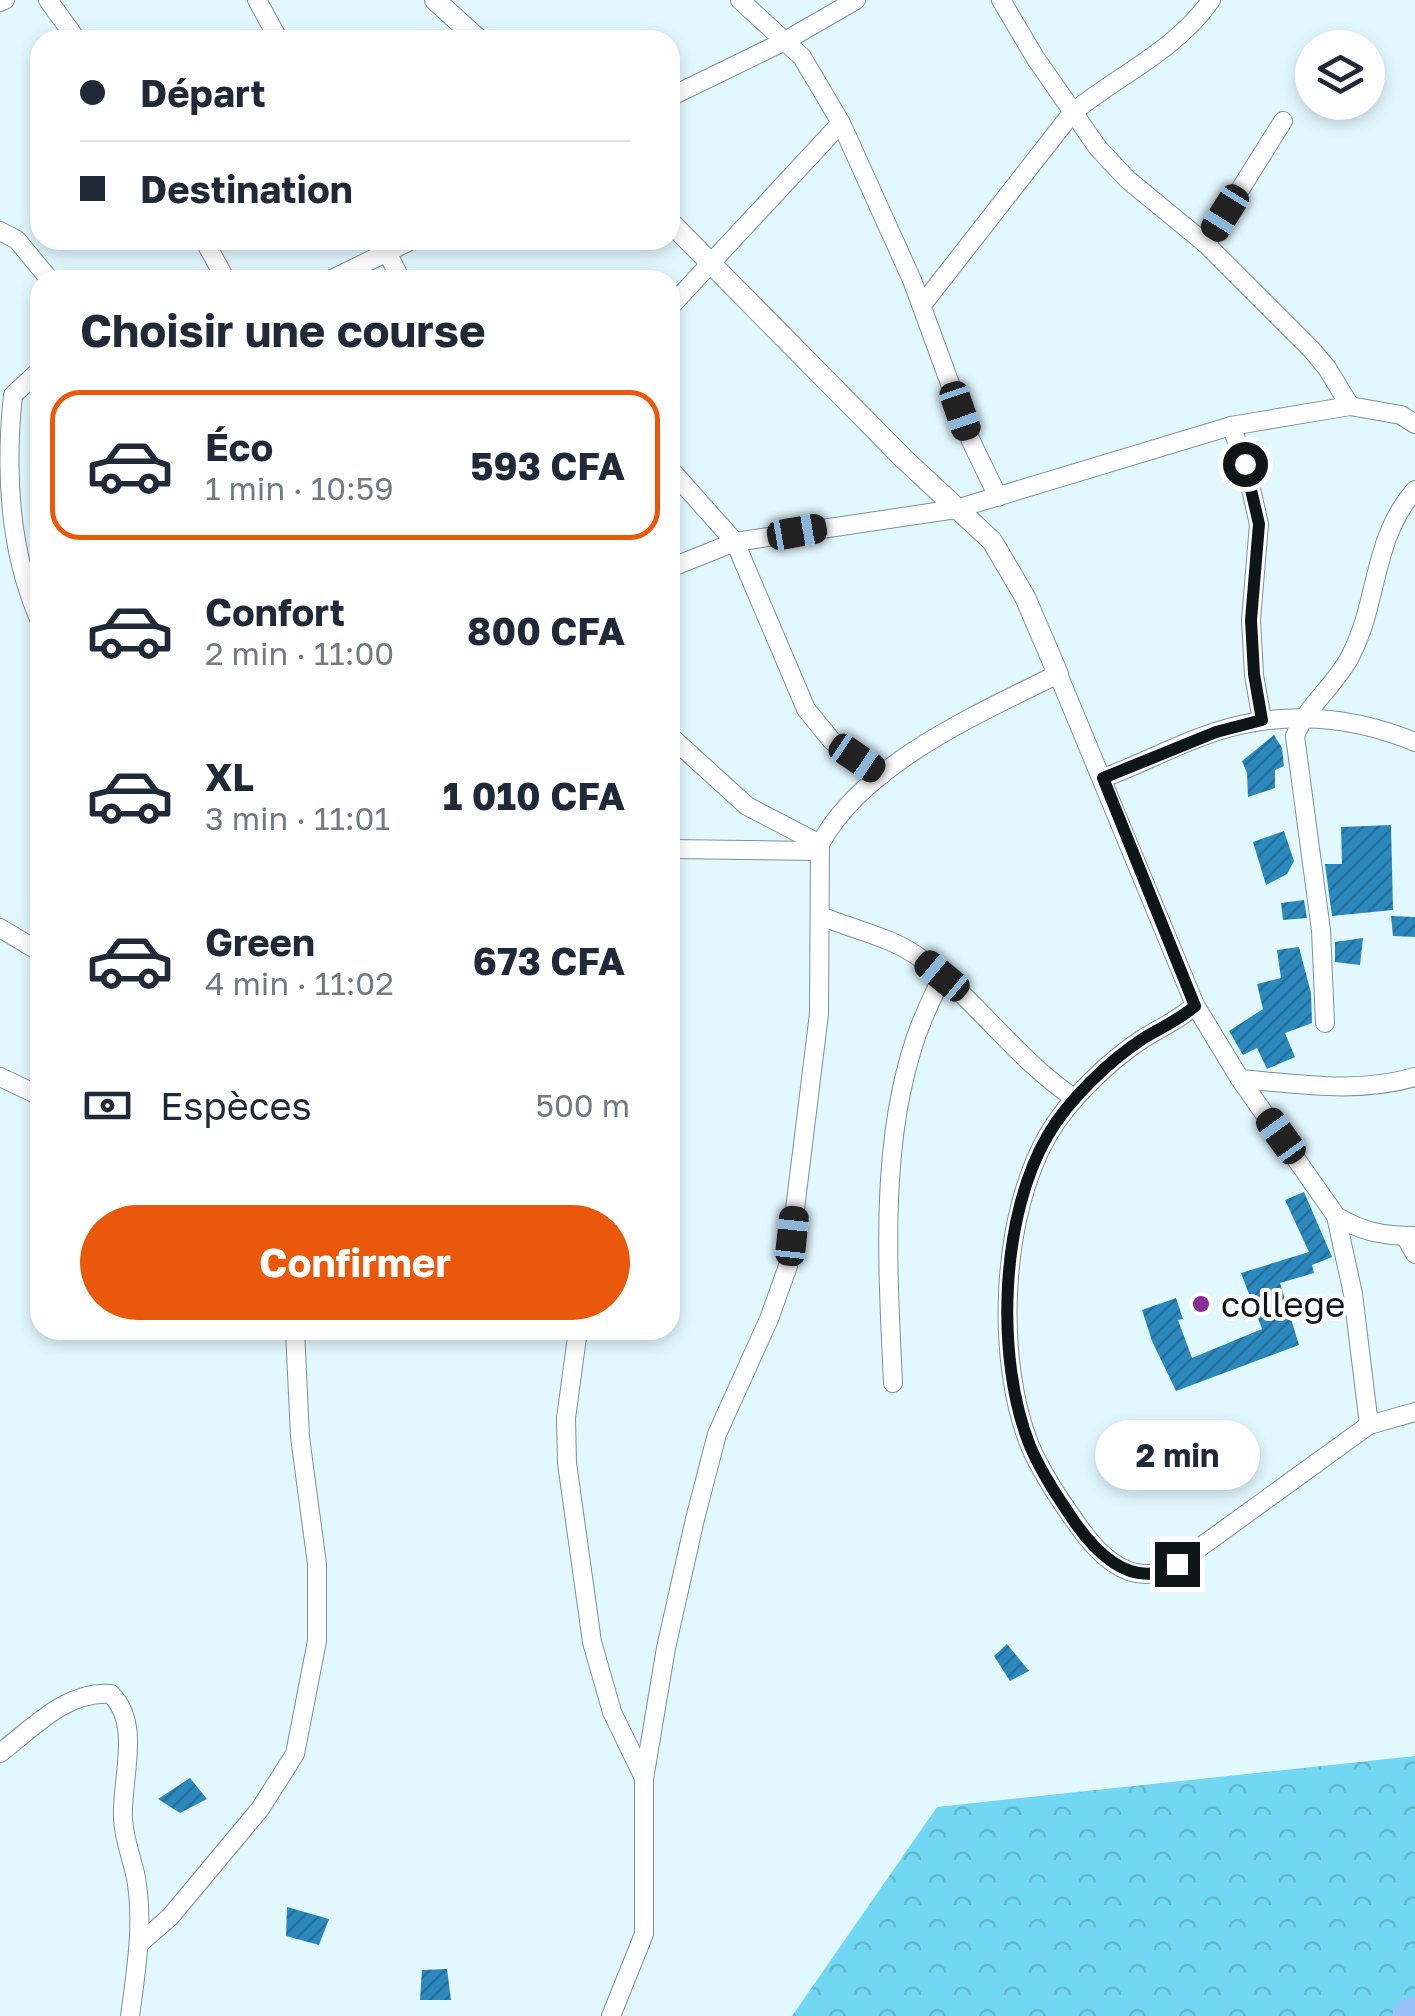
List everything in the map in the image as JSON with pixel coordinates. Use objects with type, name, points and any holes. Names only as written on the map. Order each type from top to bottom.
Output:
[{"type":"street","points":[[48,0],[70,30]]},
{"type":"street","points":[[257,0],[273,30]]},
{"type":"street","points":[[740,0],[785,41],[815,76],[842,122],[922,305],[971,442],[998,497]]},
{"type":"street","points":[[680,92],[785,41],[856,0]]},
{"type":"street","points":[[1001,0],[1072,113],[1127,178],[1206,244],[1312,349],[1350,406]]},
{"type":"street","points":[[922,305],[1072,113],[1178,37],[1211,0]]},
{"type":"street","points":[[440,2],[469,30]]},
{"type":"street","points":[[1206,244],[1282,121]]},
{"type":"street","points":[[680,295],[842,122]]},
{"type":"street","points":[[0,231],[17,240],[42,270]]},
{"type":"street","points":[[680,232],[956,510],[992,541],[1010,570],[1058,674],[1195,1006],[1240,1079],[1336,1216],[1358,1230],[1410,1236],[1415,1254]]},
{"type":"street","points":[[346,270],[379,250]]},
{"type":"street","points":[[30,380],[13,396],[9,432],[10,490],[24,586],[30,599]]},
{"type":"street","points":[[680,564],[735,542],[956,510],[1230,426],[1350,406],[1410,415]]},
{"type":"street","points":[[1230,426],[1255,498],[1259,524],[1251,620],[1262,720]]},
{"type":"street","points":[[680,480],[735,542],[806,709],[832,741],[882,775]]},
{"type":"street","points":[[1325,1023],[1320,930],[1295,736],[1302,716],[1332,686],[1352,654],[1388,529],[1415,490]]},
{"type":"street","points":[[611,2016],[644,1934],[644,1779],[666,1648],[718,1434],[788,1266],[818,1014],[820,847],[834,819],[857,793],[957,724],[1058,674]]},
{"type":"street","points":[[1103,778],[1216,732],[1262,720],[1302,716],[1377,728],[1414,741]]},
{"type":"street","points":[[680,745],[747,806],[820,847]]},
{"type":"street","points":[[680,849],[820,847]]},
{"type":"street","points":[[821,916],[890,941],[918,956],[974,1003],[1050,1082],[1074,1098]]},
{"type":"street","points":[[0,928],[30,946]]},
{"type":"street","points":[[893,1383],[888,1236],[898,1120],[915,1039],[942,976]]},
{"type":"street","points":[[1195,1006],[1177,1022],[1143,1039],[1074,1098],[1047,1136],[1014,1226],[1009,1276],[1014,1385],[1030,1444],[1052,1489],[1106,1560],[1134,1571],[1156,1574],[1177,1564],[1370,1425],[1415,1412]]},
{"type":"street","points":[[1240,1079],[1354,1089],[1415,1076]]},
{"type":"street","points":[[0,1078],[30,1092]]},
{"type":"street","points":[[1336,1216],[1353,1294],[1370,1425]]},
{"type":"street","points":[[139,1944],[170,1916],[260,1809],[295,1754],[316,1641],[317,1564],[300,1437],[296,1340]]},
{"type":"street","points":[[577,1340],[566,1418],[567,1462],[587,1608],[600,1678],[644,1779]]},
{"type":"street","points":[[0,1754],[59,1707],[93,1692],[111,1694],[124,1706],[128,1726],[123,1816],[136,1877],[139,1944],[130,2016]]},
{"type":"green space","points":[[1415,1756],[1415,2016],[792,2016],[937,1807]]},
{"type":"building","points":[[1274,735],[1282,748],[1284,766],[1275,770],[1275,788],[1248,797],[1242,761]]},
{"type":"building","points":[[1391,825],[1393,910],[1332,916],[1325,864],[1342,864],[1341,827]]},
{"type":"building","points":[[1284,831],[1294,861],[1287,874],[1266,885],[1253,842]]},
{"type":"building","points":[[1304,900],[1307,918],[1283,920],[1281,903]]},
{"type":"building","points":[[1391,916],[1415,917],[1415,937],[1393,936]]},
{"type":"building","points":[[1363,938],[1360,965],[1335,962],[1335,942]]},
{"type":"building","points":[[1299,947],[1311,993],[1312,1023],[1285,1033],[1295,1057],[1267,1069],[1257,1048],[1243,1055],[1229,1031],[1263,1009],[1257,984],[1281,978],[1277,950]]},
{"type":"building","points":[[1304,1192],[1332,1257],[1312,1265],[1314,1273],[1280,1283],[1299,1345],[1176,1391],[1142,1310],[1176,1298],[1183,1319],[1178,1320],[1192,1358],[1262,1329],[1241,1273],[1309,1252],[1285,1200]]},
{"type":"building","points":[[1007,1644],[1029,1671],[1010,1681],[994,1656]]},
{"type":"building","points":[[190,1778],[207,1799],[180,1813],[158,1799]]},
{"type":"building","points":[[287,1907],[329,1919],[319,1945],[286,1936]]},
{"type":"building","points":[[447,1969],[451,2000],[420,2000],[422,1970]]},
{"type":"waterway","points":[[1410,2016],[1415,2014]]},
{"type":"place","name":"college","points":[[1201,1304]]},
{"type":"route","points":[[1177,1564],[1156,1574],[1134,1571],[1106,1560],[1052,1489],[1030,1444],[1014,1385],[1009,1276],[1014,1226],[1047,1136],[1074,1098],[1143,1039],[1177,1022],[1195,1006],[1103,778],[1216,732],[1262,720],[1251,620],[1259,524],[1245,464]]}]
